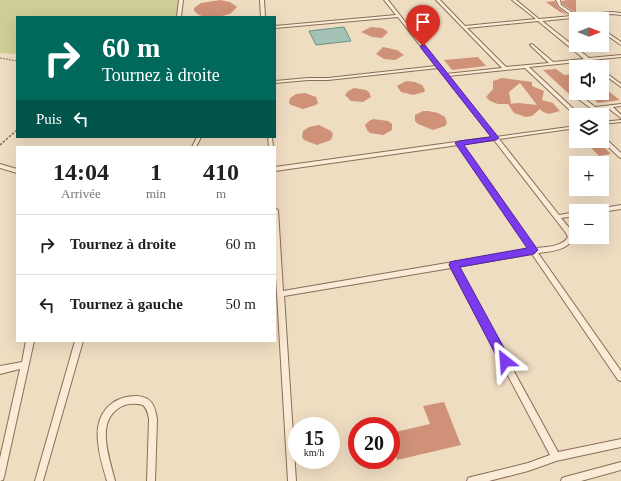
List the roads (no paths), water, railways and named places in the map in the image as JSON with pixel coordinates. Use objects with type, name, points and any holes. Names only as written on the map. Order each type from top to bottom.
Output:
[{"type":"lane","points":[[179,16],[181,0]]},
{"type":"lane","points":[[262,0],[263,16]]},
{"type":"lane","points":[[280,294],[566,245],[572,237],[496,138],[386,0]]},
{"type":"lane","points":[[438,0],[505,68]]},
{"type":"lane","points":[[514,0],[588,60],[621,56]]},
{"type":"lane","points":[[558,0],[560,5],[570,12]]},
{"type":"lane","points":[[609,13],[621,14]]},
{"type":"lane","points":[[276,27],[399,16]]},
{"type":"lane","points":[[464,27],[569,17]]},
{"type":"lane","points":[[609,35],[621,44]]},
{"type":"lane","points":[[532,45],[552,63]]},
{"type":"lane","points":[[445,75],[569,62]]},
{"type":"lane","points":[[526,66],[571,108]]},
{"type":"lane","points":[[276,82],[328,79],[439,67]]},
{"type":"lane","points":[[609,77],[621,86]]},
{"type":"lane","points":[[584,100],[594,108],[620,105]]},
{"type":"lane","points":[[609,106],[621,117]]},
{"type":"lane","points":[[609,123],[621,121]]},
{"type":"lane","points":[[276,169],[569,128]]},
{"type":"lane","points":[[459,143],[621,377]]},
{"type":"lane","points":[[609,145],[621,156]]},
{"type":"lane","points":[[0,166],[16,171]]},
{"type":"lane","points":[[609,209],[621,207]]},
{"type":"lane","points":[[557,217],[569,215]]},
{"type":"lane","points":[[276,227],[292,481]]},
{"type":"lane","points":[[454,265],[556,457]]},
{"type":"lane","points":[[0,476],[30,342]]},
{"type":"lane","points":[[39,481],[79,342]]},
{"type":"lane","points":[[0,370],[24,365]]},
{"type":"lane","points":[[111,481],[102,443],[103,422],[107,413],[120,402],[139,400],[146,402],[151,409],[153,419],[151,481]]},
{"type":"lane","points":[[470,481],[528,467],[556,457],[621,443]]},
{"type":"lane","points":[[567,481],[621,466]]}]
